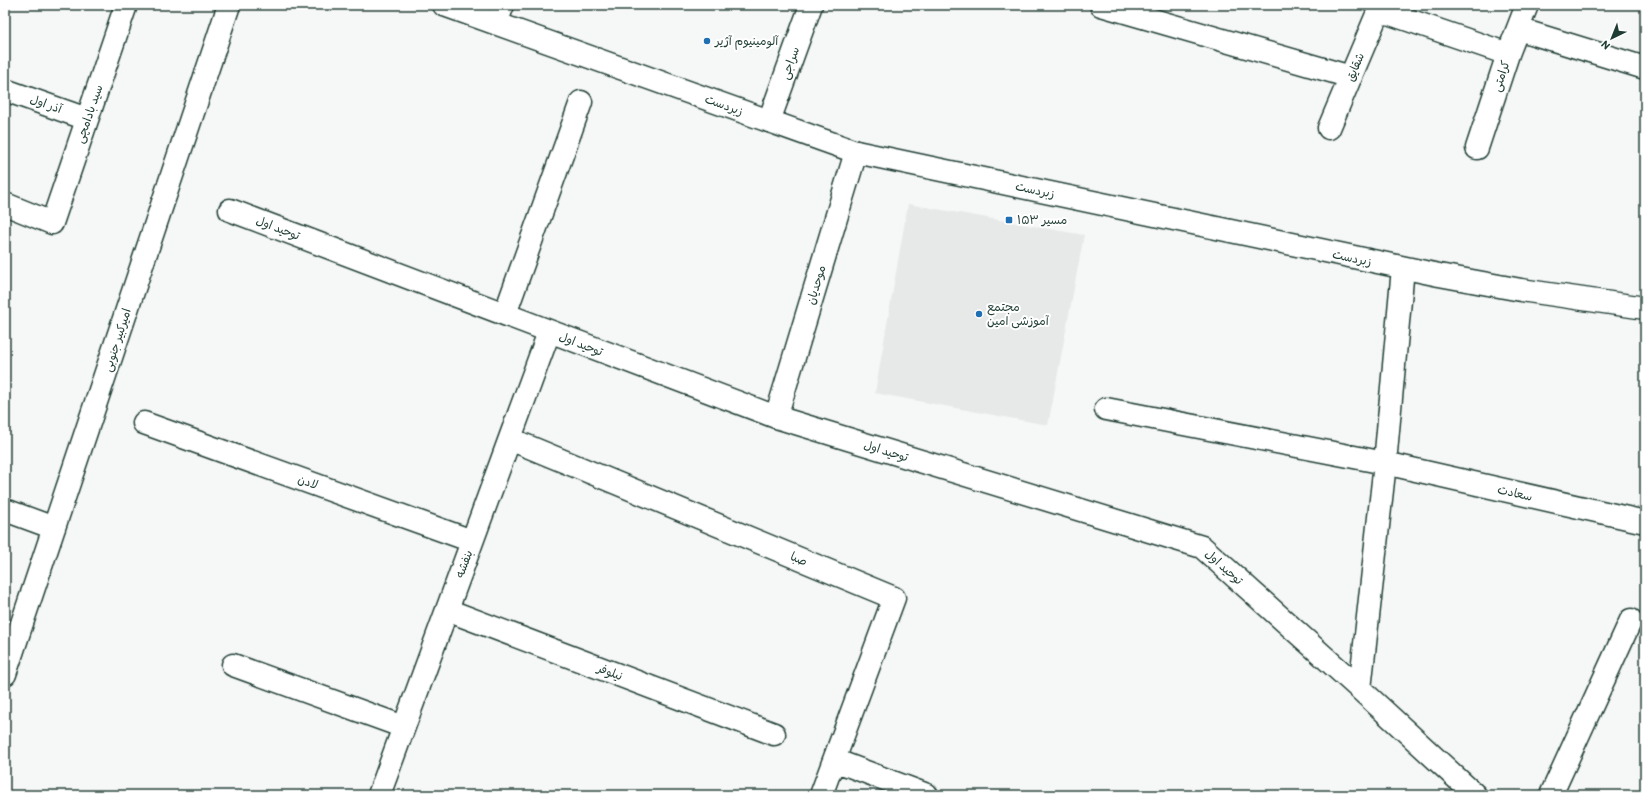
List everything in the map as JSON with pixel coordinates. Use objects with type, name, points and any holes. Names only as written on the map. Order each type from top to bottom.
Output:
[{"type":"street","name":"سید بادامچی","points":[[5,204],[52,223],[126,5]]},
{"type":"street","name":"امیرکبیر جنوبی","points":[[5,674],[229,5]]},
{"type":"street","name":"زبردست","points":[[444,5],[499,14],[768,121],[856,152],[1403,268],[1520,290],[1645,308]]},
{"type":"street","name":"سراجی","points":[[768,121],[811,5]]},
{"type":"street","name":"کرامتی","points":[[1478,148],[1508,54],[1527,5]]},
{"type":"street","points":[[1101,6],[1351,77]]},
{"type":"street","points":[[1380,8],[1508,54]]},
{"type":"street","name":"شقایق","points":[[1329,128],[1380,8]]},
{"type":"street","points":[[1518,29],[1645,68]]},
{"type":"street","name":"آذر اول","points":[[5,90],[87,119]]},
{"type":"street","points":[[505,314],[581,102]]},
{"type":"street","name":"موحدیان","points":[[776,417],[856,152]]},
{"type":"street","name":"توحید اول","points":[[230,210],[776,417],[1202,547],[1475,795]]},
{"type":"street","points":[[1360,689],[1403,268]]},
{"type":"street","name":"بنفشه","points":[[379,795],[549,332]]},
{"type":"street","name":"سعادت","points":[[1106,409],[1384,463],[1645,522]]},
{"type":"street","name":"لادن","points":[[144,423],[472,541]]},
{"type":"street","name":"صبا","points":[[510,439],[894,598],[821,795]]},
{"type":"street","points":[[5,510],[54,528]]},
{"type":"street","name":"نیلوفر","points":[[447,610],[774,734]]},
{"type":"street","points":[[1551,795],[1631,620]]},
{"type":"street","points":[[233,664],[404,727]]},
{"type":"street","points":[[834,760],[927,795]]},
{"type":"shaded area","name":"مجتمع آموزشی امین","points":[[908,204],[1084,235],[1048,425],[875,393]]},
{"type":"place","name":"آلومینیوم آژیر","points":[[707,41]]},
{"type":"place","name":"مسیر ۱۵۳","points":[[1009,220]]},
{"type":"place","name":"مجتمع آموزشی امین","points":[[979,314]]}]
